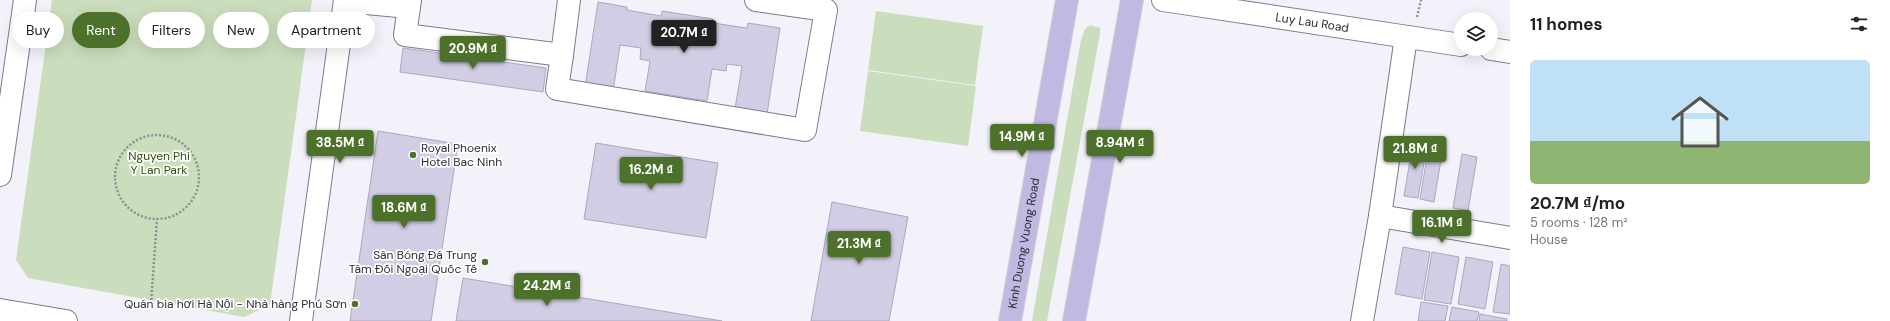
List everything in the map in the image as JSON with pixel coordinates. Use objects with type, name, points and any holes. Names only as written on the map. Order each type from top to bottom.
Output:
[{"type":"main road","name":"Kinh Duong Vuong Road","points":[[1010,321],[1067,0]]},
{"type":"main road","points":[[1074,321],[1132,0]]},
{"type":"street","points":[[0,174],[5,105],[25,0]]},
{"type":"street","points":[[301,321],[345,0],[410,3],[405,35],[562,55]]},
{"type":"street","points":[[569,0],[557,89],[805,130],[826,10],[793,3],[756,0]]},
{"type":"street","name":"Luy Lau Road","points":[[1163,0],[1271,7],[1411,28],[1454,43]]},
{"type":"street","points":[[1362,321],[1411,28]]},
{"type":"street","points":[[1498,50],[1510,52]]},
{"type":"street","points":[[1380,216],[1510,238]]},
{"type":"street","points":[[0,310],[66,321]]},
{"type":"path","points":[[1411,28],[1420,0]]},
{"type":"path","points":[[157,134],[170,136],[182,142],[192,153],[198,166],[200,181],[196,195],[188,207],[176,216],[157,219],[147,218],[134,212],[123,202],[117,189],[115,176],[117,163],[123,151],[144,136],[157,134]]},
{"type":"path","points":[[151,304],[157,219]]},
{"type":"green space","name":"Nguyen Phi Y Lan Park","points":[[52,0],[312,0],[310,12],[277,12],[277,48],[305,48],[270,305],[244,317],[28,278],[16,260],[45,48],[64,48],[64,12],[50,12]]},
{"type":"green space","points":[[876,11],[983,26],[975,85],[868,70]]},
{"type":"green space","points":[[1090,25],[1100,28],[1100,34],[1047,321],[1032,321],[1081,40],[1085,29]]},
{"type":"green space","points":[[868,71],[976,86],[968,146],[860,131]]},
{"type":"building","points":[[598,2],[627,7],[627,10],[661,16],[662,11],[713,19],[713,23],[747,28],[748,23],[780,28],[767,114],[735,109],[742,66],[727,64],[726,71],[712,69],[707,101],[645,91],[650,61],[640,59],[641,48],[620,45],[613,92],[585,87]]},
{"type":"building","points":[[403,48],[546,68],[543,92],[400,72]]},
{"type":"building","points":[[378,131],[458,144],[431,321],[350,321]]},
{"type":"building","points":[[1413,142],[1427,145],[1418,198],[1404,196]]},
{"type":"building","points":[[596,143],[718,163],[706,238],[584,219]]},
{"type":"building","points":[[1429,145],[1443,148],[1434,202],[1420,199]]},
{"type":"building","points":[[1462,154],[1477,157],[1468,211],[1453,208]]},
{"type":"building","points":[[832,202],[908,217],[889,321],[811,321]]},
{"type":"building","points":[[1403,247],[1430,252],[1422,299],[1395,294]]},
{"type":"building","points":[[1432,252],[1459,257],[1451,304],[1424,300]]},
{"type":"building","points":[[1466,257],[1493,262],[1485,309],[1458,304]]},
{"type":"building","points":[[1501,264],[1510,266],[1510,314],[1493,312]]},
{"type":"building","points":[[463,278],[722,321],[456,321]]},
{"type":"building","points":[[1421,302],[1448,306],[1445,321],[1418,321]]},
{"type":"building","points":[[1452,307],[1479,312],[1477,321],[1449,321]]},
{"type":"building","points":[[1480,314],[1507,319],[1507,321],[1479,321]]},
{"type":"place","name":"Royal Phoenix Hotel Bac Ninh","points":[[413,155]]},
{"type":"place","name":"Sân Bóng Đá Trung Tâm Đối Ngoại Quốc Tế","points":[[485,262]]},
{"type":"place","name":"Quán bia hơi Hà Nội - Nhà hàng Phú Sơn","points":[[355,304]]}]
